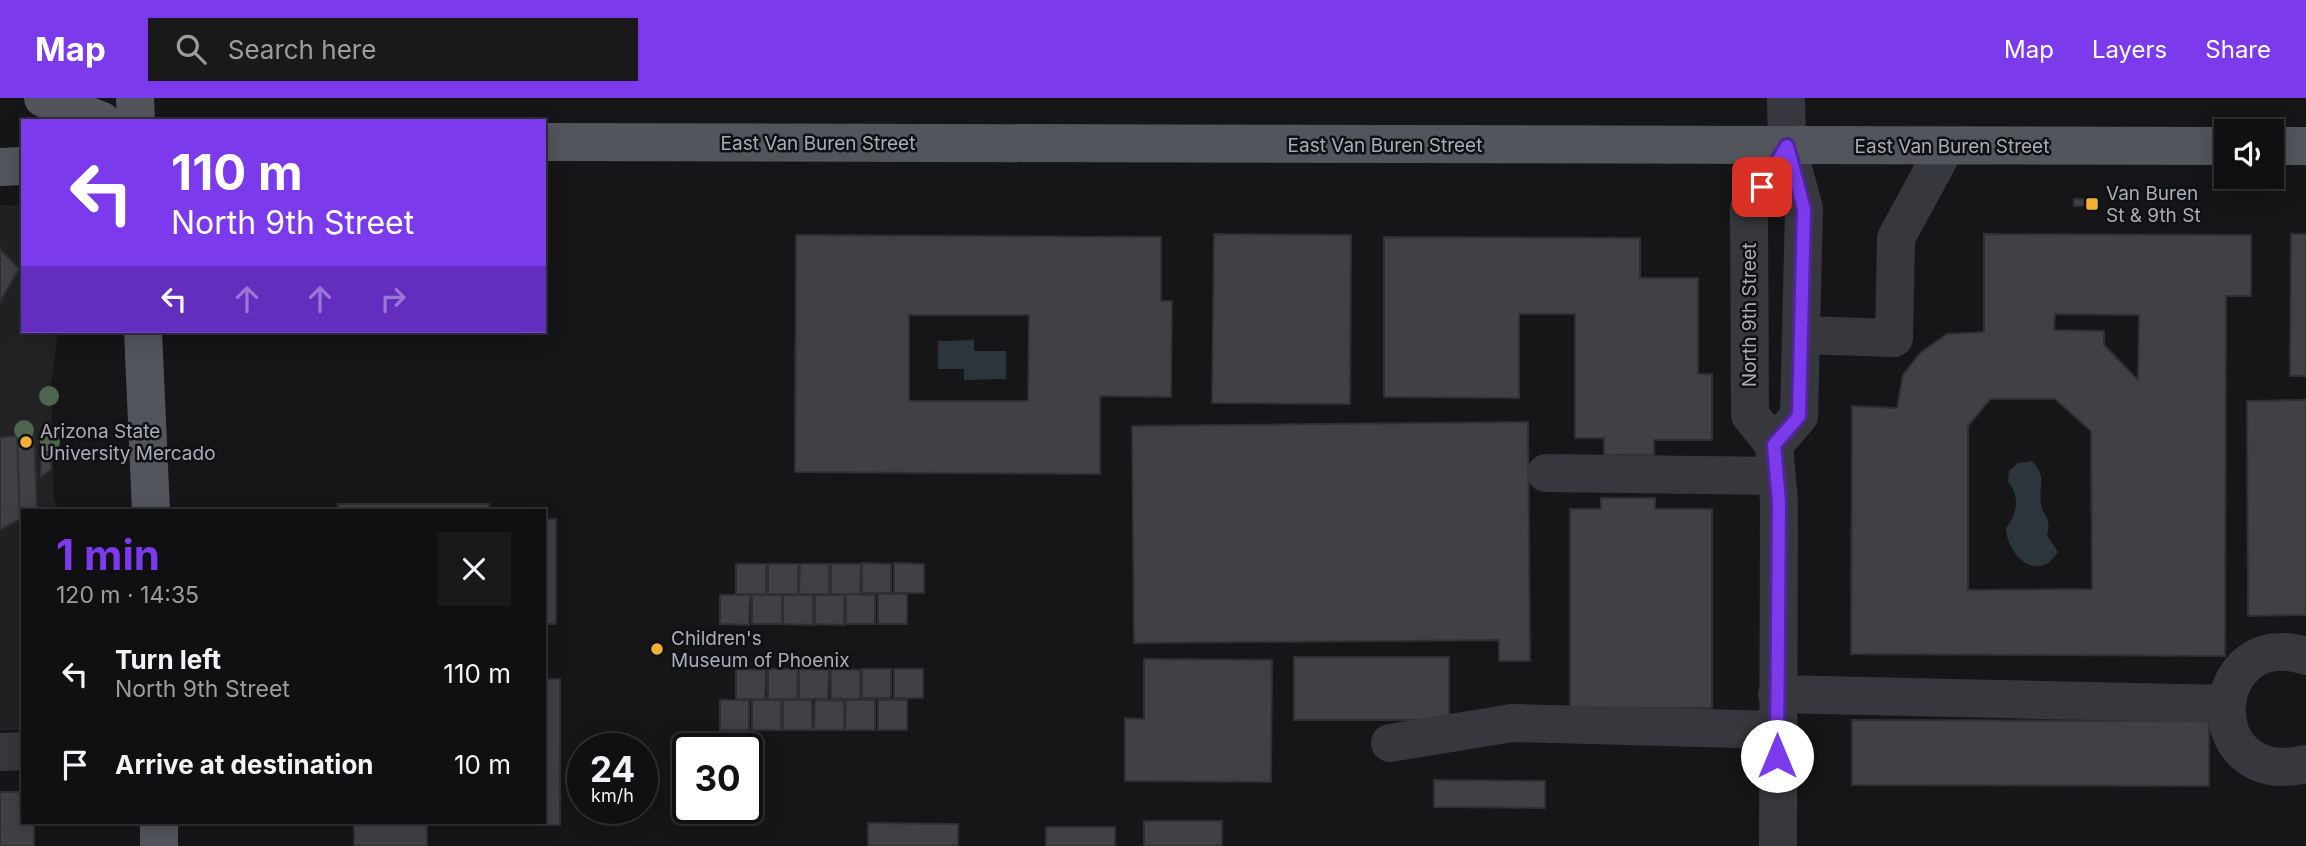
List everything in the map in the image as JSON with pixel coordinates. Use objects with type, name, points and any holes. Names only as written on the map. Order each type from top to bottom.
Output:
[{"type":"main road","points":[[43,98],[97,119]]},
{"type":"main road","points":[[135,98],[136,119]]},
{"type":"main road","name":"East Van Buren Street","points":[[546,142],[2214,146]]},
{"type":"main road","points":[[2284,146],[2306,146]]},
{"type":"main road","points":[[0,167],[21,166]]},
{"type":"main road","points":[[143,333],[150,509]]},
{"type":"main road","points":[[159,824],[159,846]]},
{"type":"street","points":[[1778,846],[1779,502],[1775,460],[1799,416],[1804,209],[1787,146],[1786,98]]},
{"type":"street","name":"North 9th Street","points":[[1775,460],[1750,415],[1749,208],[1787,146]]},
{"type":"street","points":[[1801,335],[1895,338],[1896,238],[1946,146]]},
{"type":"street","points":[[1546,473],[1775,460]]},
{"type":"street","points":[[2306,656],[2293,652],[2274,653],[2256,659],[2241,670],[2231,686],[2226,704],[2227,724],[2235,742],[2249,756],[2266,765],[2286,769],[2306,764]]},
{"type":"street","points":[[1390,743],[1512,723],[1777,712],[2226,704]]},
{"type":"street","points":[[0,752],[21,751]]},
{"type":"shaded area","name":"Arizona State University Mercado","points":[[0,205],[21,205],[21,333],[58,333],[51,385],[54,499],[57,509],[21,509],[21,730],[0,730]]},
{"type":"shaded area","points":[[974,340],[974,351],[1006,351],[1006,379],[964,380],[964,369],[938,369],[938,341]]},
{"type":"shaded area","points":[[2032,461],[2040,472],[2040,497],[2048,520],[2047,535],[2058,552],[2042,566],[2033,566],[2018,556],[2012,548],[2006,528],[2016,505],[2012,487],[2008,482],[2009,471],[2018,463]]},
{"type":"building","points":[[2074,199],[2096,199],[2096,206],[2074,206]]},
{"type":"building","points":[[1214,234],[1351,235],[1350,404],[1212,403]]},
{"type":"building","points":[[1984,234],[2251,235],[2251,296],[2226,296],[2225,656],[1851,654],[1852,406],[1897,408],[1903,375],[1920,353],[1947,334],[1984,332]],"holes":[[[2055,314],[2139,315],[2138,380],[2104,345],[2104,331],[2054,330]],[[1990,399],[2055,399],[2091,431],[2092,589],[1968,590],[1968,426]]]},
{"type":"building","points":[[2291,234],[2306,234],[2306,376],[2290,376]]},
{"type":"building","points":[[796,235],[1161,237],[1161,301],[1172,301],[1171,397],[1100,396],[1100,474],[795,472]],"holes":[[[909,315],[1029,315],[1028,401],[909,401]]]},
{"type":"building","points":[[1384,237],[1640,238],[1640,278],[1698,278],[1698,374],[1712,374],[1712,440],[1654,440],[1654,455],[1604,455],[1604,438],[1575,438],[1575,314],[1519,314],[1519,398],[1384,397]]},
{"type":"building","points":[[0,249],[19,269],[0,302]]},
{"type":"building","points":[[2306,400],[2306,615],[2248,616],[2247,401]]},
{"type":"building","points":[[1528,422],[1530,661],[1499,661],[1499,640],[1134,643],[1132,426]]},
{"type":"building","points":[[17,436],[20,519],[0,530],[0,437]]},
{"type":"building","points":[[17,436],[34,436],[37,509],[21,509],[20,519]]},
{"type":"building","points":[[41,452],[51,452],[51,469],[41,477]]},
{"type":"building","points":[[1601,498],[1655,498],[1655,509],[1712,509],[1712,708],[1570,708],[1570,509],[1601,509]]},
{"type":"building","points":[[338,504],[489,504],[489,509],[338,509]]},
{"type":"building","points":[[546,519],[556,519],[556,624],[546,624]]},
{"type":"building","points":[[862,563],[891,564],[891,593],[862,593]]},
{"type":"building","points":[[894,563],[924,564],[924,593],[894,593]]},
{"type":"building","points":[[736,564],[766,564],[766,594],[736,594]]},
{"type":"building","points":[[768,564],[798,564],[798,594],[768,594]]},
{"type":"building","points":[[800,564],[829,564],[829,594],[799,594]]},
{"type":"building","points":[[831,564],[861,564],[860,594],[831,594]]},
{"type":"building","points":[[846,594],[875,595],[875,624],[846,624]]},
{"type":"building","points":[[878,594],[907,594],[907,624],[878,624]]},
{"type":"building","points":[[720,595],[750,595],[749,625],[720,624]]},
{"type":"building","points":[[752,595],[782,595],[782,624],[752,624]]},
{"type":"building","points":[[783,595],[813,595],[813,625],[783,624]]},
{"type":"building","points":[[815,595],[844,595],[844,625],[815,624]]},
{"type":"building","points":[[1294,657],[1449,657],[1449,720],[1294,720]]},
{"type":"building","points":[[1144,659],[1272,660],[1271,782],[1125,781],[1125,718],[1144,719]]},
{"type":"building","points":[[736,669],[766,670],[765,699],[736,699]]},
{"type":"building","points":[[768,669],[798,669],[797,699],[768,699]]},
{"type":"building","points":[[799,669],[829,670],[828,699],[799,699]]},
{"type":"building","points":[[831,669],[860,670],[860,699],[831,699]]},
{"type":"building","points":[[862,669],[891,669],[891,698],[862,698]]},
{"type":"building","points":[[894,669],[923,669],[923,698],[894,698]]},
{"type":"building","points":[[546,679],[560,679],[560,825],[427,825],[427,846],[354,846],[354,824],[546,824]]},
{"type":"building","points":[[720,700],[749,700],[749,730],[720,730]]},
{"type":"building","points":[[752,700],[781,700],[781,730],[752,730]]},
{"type":"building","points":[[783,700],[812,700],[812,730],[783,730]]},
{"type":"building","points":[[815,700],[844,701],[844,730],[814,730]]},
{"type":"building","points":[[846,700],[875,700],[875,730],[845,730]]},
{"type":"building","points":[[878,700],[907,700],[907,730],[878,730]]},
{"type":"building","points":[[1852,720],[2209,721],[2209,786],[1852,785]]},
{"type":"building","points":[[1434,780],[1545,781],[1545,808],[1434,807]]},
{"type":"building","points":[[0,792],[21,792],[21,824],[34,824],[34,846],[0,846]]},
{"type":"building","points":[[1144,821],[1222,821],[1222,846],[1144,846]]},
{"type":"building","points":[[868,823],[958,824],[958,846],[868,846]]},
{"type":"building","points":[[1046,827],[1115,827],[1115,846],[1046,846]]},
{"type":"place","name":"Van Buren St & 9th St","points":[[2092,204]]},
{"type":"place","name":"Arizona State University Mercado","points":[[26,442]]},
{"type":"place","name":"Children's Museum of Phoenix","points":[[657,649]]},
{"type":"route","points":[[1762,187],[1787,146],[1804,209],[1799,416],[1774,445],[1779,502],[1777,756]]}]
